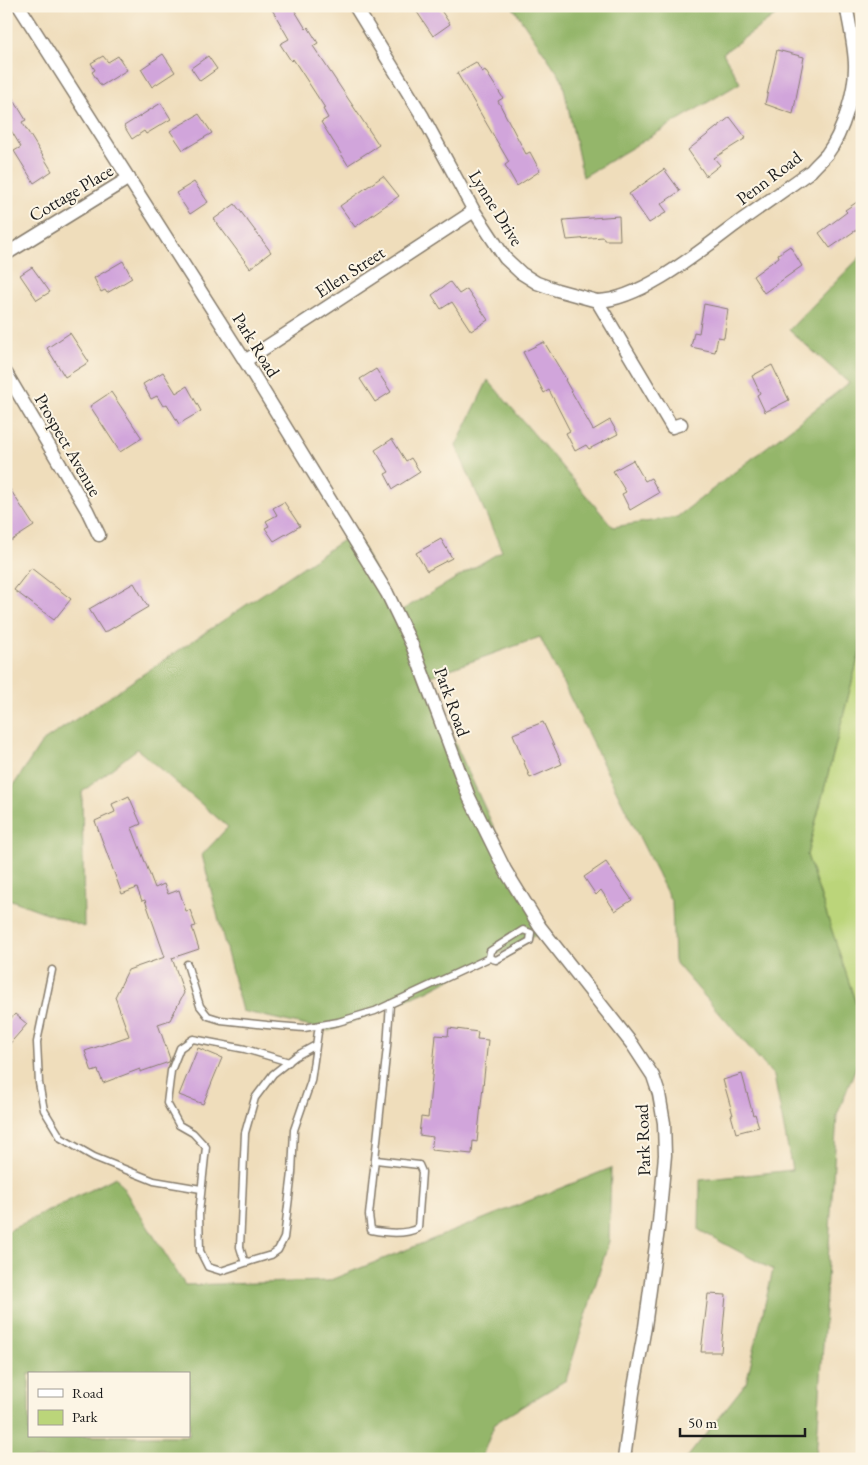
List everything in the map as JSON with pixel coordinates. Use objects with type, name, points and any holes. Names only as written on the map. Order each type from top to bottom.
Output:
[{"type":"street","name":"Park Road","points":[[19,6],[245,361],[388,592],[412,645],[470,798],[535,930],[632,1044],[653,1076],[659,1094],[664,1123],[665,1155],[645,1326],[624,1459]]},
{"type":"street","name":"Lynne Drive","points":[[354,6],[423,117],[474,211],[505,258],[521,273],[537,283],[597,301]]},
{"type":"street","name":"Penn Road","points":[[597,301],[610,301],[638,289],[675,268],[811,171],[827,154],[840,129],[854,83],[855,64],[846,6]]},
{"type":"street","name":"Cottage Place","points":[[6,254],[129,178]]},
{"type":"street","name":"Ellen Street","points":[[245,361],[474,211]]},
{"type":"street","points":[[597,301],[672,427],[681,424]]},
{"type":"street","name":"Prospect Avenue","points":[[6,373],[99,535]]},
{"type":"lane","points":[[187,964],[200,1006],[208,1016],[221,1020],[304,1028],[338,1022],[375,1011],[489,958],[496,960],[530,941],[535,930],[523,930],[490,950],[489,958]]},
{"type":"lane","points":[[52,970],[37,1042],[38,1083],[44,1110],[61,1138],[94,1157],[154,1181],[202,1189]]},
{"type":"lane","points":[[376,1160],[419,1166],[422,1172],[418,1228],[410,1232],[380,1232],[371,1230],[370,1215],[390,1004]]},
{"type":"lane","points":[[289,1062],[245,1049],[193,1039],[180,1048],[172,1071],[167,1104],[180,1125],[193,1133],[206,1147],[198,1213],[200,1251],[208,1267],[221,1271],[271,1255],[278,1250],[284,1238],[292,1173],[294,1130],[311,1082],[319,1025]]},
{"type":"lane","points":[[248,1262],[244,1260],[240,1247],[245,1133],[256,1098],[273,1074],[316,1045]]},
{"type":"green space","points":[[512,6],[789,6],[723,53],[740,83],[583,177],[562,79]]},
{"type":"green space","points":[[862,255],[860,651],[807,855],[862,1022],[862,1052],[837,1115],[816,1459],[686,1459],[746,1383],[773,1270],[699,1230],[700,1180],[792,1170],[774,1076],[674,961],[672,903],[540,637],[425,678],[542,932],[425,992],[329,1031],[242,1011],[202,855],[228,827],[137,749],[82,792],[84,927],[6,898],[6,797],[42,742],[355,532],[397,613],[502,551],[456,446],[488,380],[613,527],[677,517],[849,383],[789,330]]},
{"type":"green space","points":[[862,563],[862,1022],[807,855],[860,651]]},
{"type":"green space","points":[[611,1168],[609,1241],[566,1380],[495,1423],[481,1459],[6,1459],[6,1232],[116,1177],[185,1285],[328,1281]]},
{"type":"building","points":[[270,6],[292,6],[306,29],[308,27],[318,43],[313,46],[379,145],[348,165],[321,122],[328,118],[323,109],[325,108],[293,59],[291,61],[280,44],[289,39]]},
{"type":"building","points":[[413,6],[438,6],[450,24],[433,36]]},
{"type":"building","points":[[777,50],[804,57],[793,114],[765,104]]},
{"type":"building","points":[[163,54],[175,72],[152,87],[141,69]]},
{"type":"building","points":[[103,56],[108,62],[118,56],[127,70],[101,86],[92,72],[95,70],[91,63]]},
{"type":"building","points":[[208,56],[217,69],[200,81],[191,68]]},
{"type":"building","points":[[476,62],[482,72],[485,70],[503,98],[498,101],[526,154],[530,152],[540,171],[517,186],[505,165],[509,162],[457,73]]},
{"type":"building","points":[[6,87],[26,120],[22,122],[52,171],[34,183],[14,151],[21,147],[6,122]]},
{"type":"building","points":[[161,103],[171,119],[146,134],[144,131],[132,139],[124,126]]},
{"type":"building","points":[[199,114],[212,133],[183,150],[170,131]]},
{"type":"building","points":[[730,117],[746,138],[714,158],[720,165],[706,176],[688,150]]},
{"type":"building","points":[[664,169],[680,191],[661,204],[667,212],[649,223],[629,194]]},
{"type":"building","points":[[383,176],[399,196],[355,227],[340,206]]},
{"type":"building","points":[[194,182],[208,202],[190,214],[176,193]]},
{"type":"building","points":[[857,202],[858,204],[862,202],[862,232],[859,228],[830,248],[819,233]]},
{"type":"building","points":[[235,204],[271,252],[250,268],[214,219]]},
{"type":"building","points":[[619,216],[620,240],[604,240],[603,237],[567,240],[563,220]]},
{"type":"building","points":[[790,246],[802,266],[764,293],[753,276],[779,257],[778,254]]},
{"type":"building","points":[[123,261],[132,278],[107,293],[105,290],[101,292],[94,278]]},
{"type":"building","points":[[32,267],[50,292],[37,300],[20,275]]},
{"type":"building","points":[[450,282],[459,294],[467,289],[488,320],[471,331],[452,302],[441,309],[432,295]]},
{"type":"building","points":[[704,304],[728,309],[724,338],[718,337],[715,352],[691,347],[694,332],[699,333]]},
{"type":"building","points":[[70,333],[89,362],[65,377],[47,348]]},
{"type":"building","points":[[544,342],[593,430],[610,420],[618,434],[589,449],[586,445],[575,451],[566,433],[570,431],[549,390],[544,393],[523,352]]},
{"type":"building","points":[[772,365],[789,400],[765,412],[757,395],[760,393],[752,376]]},
{"type":"building","points":[[376,369],[391,392],[375,402],[360,379]]},
{"type":"building","points":[[163,372],[176,393],[187,386],[201,411],[179,424],[167,404],[163,406],[157,396],[151,399],[143,384]]},
{"type":"building","points":[[111,392],[142,438],[120,452],[90,406]]},
{"type":"building","points":[[392,439],[406,461],[411,458],[420,472],[393,489],[385,474],[389,472],[375,450]]},
{"type":"building","points":[[633,460],[645,481],[651,478],[659,493],[630,510],[622,494],[626,492],[613,471]]},
{"type":"building","points":[[6,483],[34,526],[6,544]]},
{"type":"building","points":[[284,502],[300,526],[274,541],[265,528],[269,526],[266,521],[277,515],[273,508]]},
{"type":"building","points":[[441,539],[452,558],[427,571],[416,553]]},
{"type":"building","points":[[31,568],[71,599],[54,620],[14,590]]},
{"type":"building","points":[[134,583],[148,607],[104,633],[89,609]]},
{"type":"building","points":[[543,722],[562,764],[530,778],[513,734]]},
{"type":"building","points":[[129,796],[141,824],[132,828],[155,888],[164,884],[168,894],[179,890],[186,911],[190,910],[196,926],[192,927],[199,949],[172,958],[184,993],[170,1020],[158,1024],[170,1059],[169,1062],[140,1072],[140,1069],[103,1083],[98,1070],[92,1072],[85,1051],[129,1036],[115,997],[128,970],[165,957],[145,900],[142,901],[137,888],[122,894],[95,821],[115,812],[112,804]]},
{"type":"building","points":[[606,862],[632,900],[615,911],[601,890],[596,895],[584,877]]},
{"type":"building","points":[[15,1014],[27,1024],[6,1048],[6,1024]]},
{"type":"building","points":[[449,1028],[478,1032],[477,1039],[488,1040],[477,1142],[473,1141],[472,1154],[431,1150],[433,1137],[419,1135],[421,1117],[428,1118],[436,1035],[448,1036]]},
{"type":"building","points":[[198,1048],[222,1058],[203,1104],[179,1095]]},
{"type":"building","points":[[742,1074],[753,1115],[755,1114],[759,1127],[736,1133],[723,1080]]},
{"type":"building","points":[[708,1294],[726,1295],[721,1352],[701,1352]]}]
